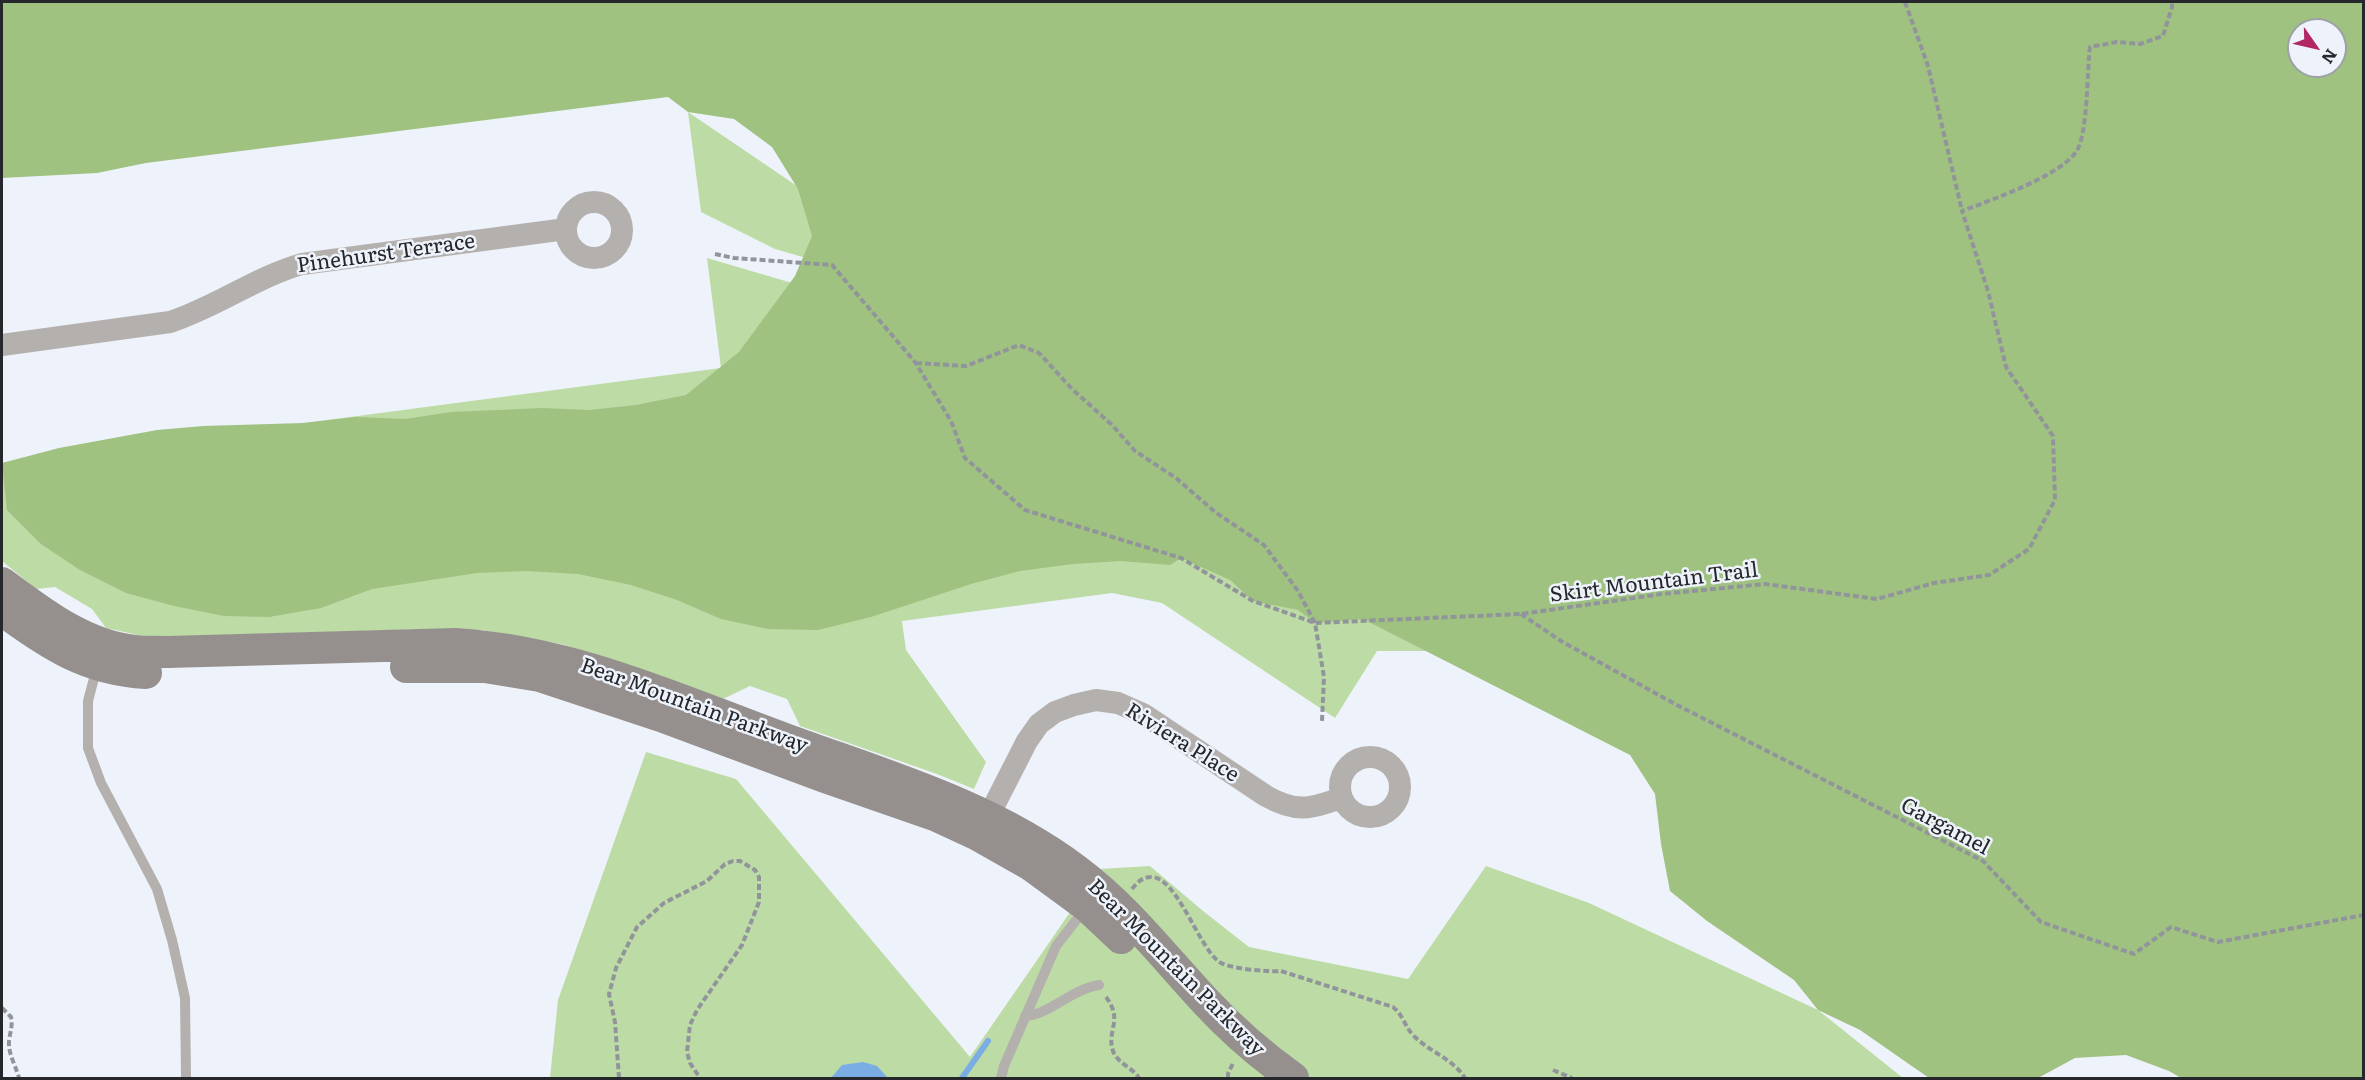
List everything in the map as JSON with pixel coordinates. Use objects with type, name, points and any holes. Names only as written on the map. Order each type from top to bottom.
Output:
[{"type":"street","name":"Pinehurst Terrace","points":[[2,345],[170,322],[189,316],[285,269],[302,264],[566,230]]},
{"type":"street","name":"Bear Mountain Parkway","points":[[2,583],[73,631],[100,655]]},
{"type":"street","name":"Bear Mountain Parkway","points":[[2,610],[49,643],[77,658],[133,651],[455,644],[487,646],[544,655],[608,674],[716,712],[939,794],[984,825],[1030,865],[1087,906],[1118,934],[1192,1012],[1233,1066],[1267,1078]]},
{"type":"street","name":"Riviera Place","points":[[984,825],[1027,741],[1039,724],[1055,712],[1096,700],[1118,703],[1143,714],[1283,806],[1301,809],[1341,798]]},
{"type":"street","name":"Bear Mountain Parkway","points":[[984,825],[1041,845],[1101,890],[1134,920],[1230,1026],[1293,1078]]},
{"type":"lane","points":[[100,655],[88,701],[88,748],[101,783],[158,890],[185,998],[186,1078]]},
{"type":"lane","points":[[1001,1078],[1004,1066],[1056,946],[1087,906]]},
{"type":"lane","points":[[1025,1016],[1035,1016],[1075,992],[1099,985]]},
{"type":"path","name":"Skirt Mountain Trail","points":[[1315,623],[1521,614],[1662,594],[1765,584],[1877,599],[1935,583],[1989,575],[2029,549],[2055,500],[2053,436],[2006,367],[1988,291],[1962,211],[1928,66],[1905,2]]},
{"type":"path","points":[[1962,211],[2003,196],[2056,169],[2077,151],[2087,92],[2091,47],[2117,42],[2140,44],[2163,36],[2172,2]]},
{"type":"path","points":[[715,254],[734,258],[832,265],[915,363],[951,421],[965,458],[1025,510],[1181,558],[1253,601],[1315,623]]},
{"type":"path","points":[[915,363],[966,366],[1019,345],[1039,353],[1135,451],[1176,478],[1215,512],[1264,545],[1298,591],[1315,623],[1324,677],[1322,721]]},
{"type":"path","name":"Gargamel","points":[[1521,614],[1561,641],[1675,704],[1983,861],[2041,922],[2134,954],[2171,927],[2218,942],[2364,915]]},
{"type":"path","points":[[619,1078],[615,1022],[609,994],[616,968],[637,927],[664,903],[707,881],[725,864],[740,861],[755,870],[759,877],[759,902],[742,945],[697,1010],[690,1024],[687,1052],[690,1063],[700,1078]]},
{"type":"path","points":[[1129,891],[1141,880],[1151,877],[1159,879],[1179,898],[1196,934],[1218,961],[1228,966],[1262,972],[1281,971],[1393,1007],[1402,1015],[1408,1030],[1416,1039],[1443,1056],[1465,1078]]},
{"type":"path","points":[[1099,985],[1114,1011],[1113,1052],[1139,1078]]},
{"type":"path","points":[[2,1008],[11,1017],[10,1048],[20,1078]]},
{"type":"path","points":[[1552,1070],[1572,1078]]},
{"type":"green space","points":[[2,2],[2363,2],[2363,1078],[2181,1078],[2169,1071],[2126,1055],[2075,1058],[2038,1078],[1929,1078],[1860,1030],[1818,1010],[1794,980],[1707,921],[1670,891],[1655,794],[1630,755],[1363,619],[1315,623],[1298,610],[1253,601],[1230,580],[1181,558],[1170,565],[1121,561],[1020,571],[971,584],[871,617],[818,630],[768,629],[721,619],[677,600],[631,585],[578,574],[526,571],[477,573],[372,589],[321,608],[269,617],[224,616],[126,593],[80,570],[41,544],[7,510],[2,463],[59,448],[157,430],[303,423],[355,417],[405,419],[451,412],[542,408],[589,410],[636,405],[686,395],[739,352],[795,276],[812,236],[798,189],[772,147],[734,119],[688,112],[668,97],[146,163],[97,173],[2,178]]},
{"type":"green space","points":[[688,112],[850,222],[827,264],[775,249],[701,212]]},
{"type":"green space","points":[[707,258],[816,290],[1485,651],[1377,651],[1335,718],[1162,603],[1112,593],[902,621],[906,650],[986,762],[974,789],[800,726],[787,699],[750,686],[723,699],[561,644],[482,630],[429,629],[159,637],[138,635],[106,628],[92,609],[55,587],[36,589],[2,561],[2,463],[721,368]]},
{"type":"green space","points":[[646,752],[736,779],[970,1057],[1100,869],[1150,866],[1249,947],[1408,979],[1486,866],[1589,903],[1818,1010],[1903,1078],[550,1078],[558,1000]]},
{"type":"water","points":[[863,1062],[877,1066],[888,1078],[831,1078],[842,1065]]},
{"type":"waterway","points":[[962,1078],[988,1041]]}]
